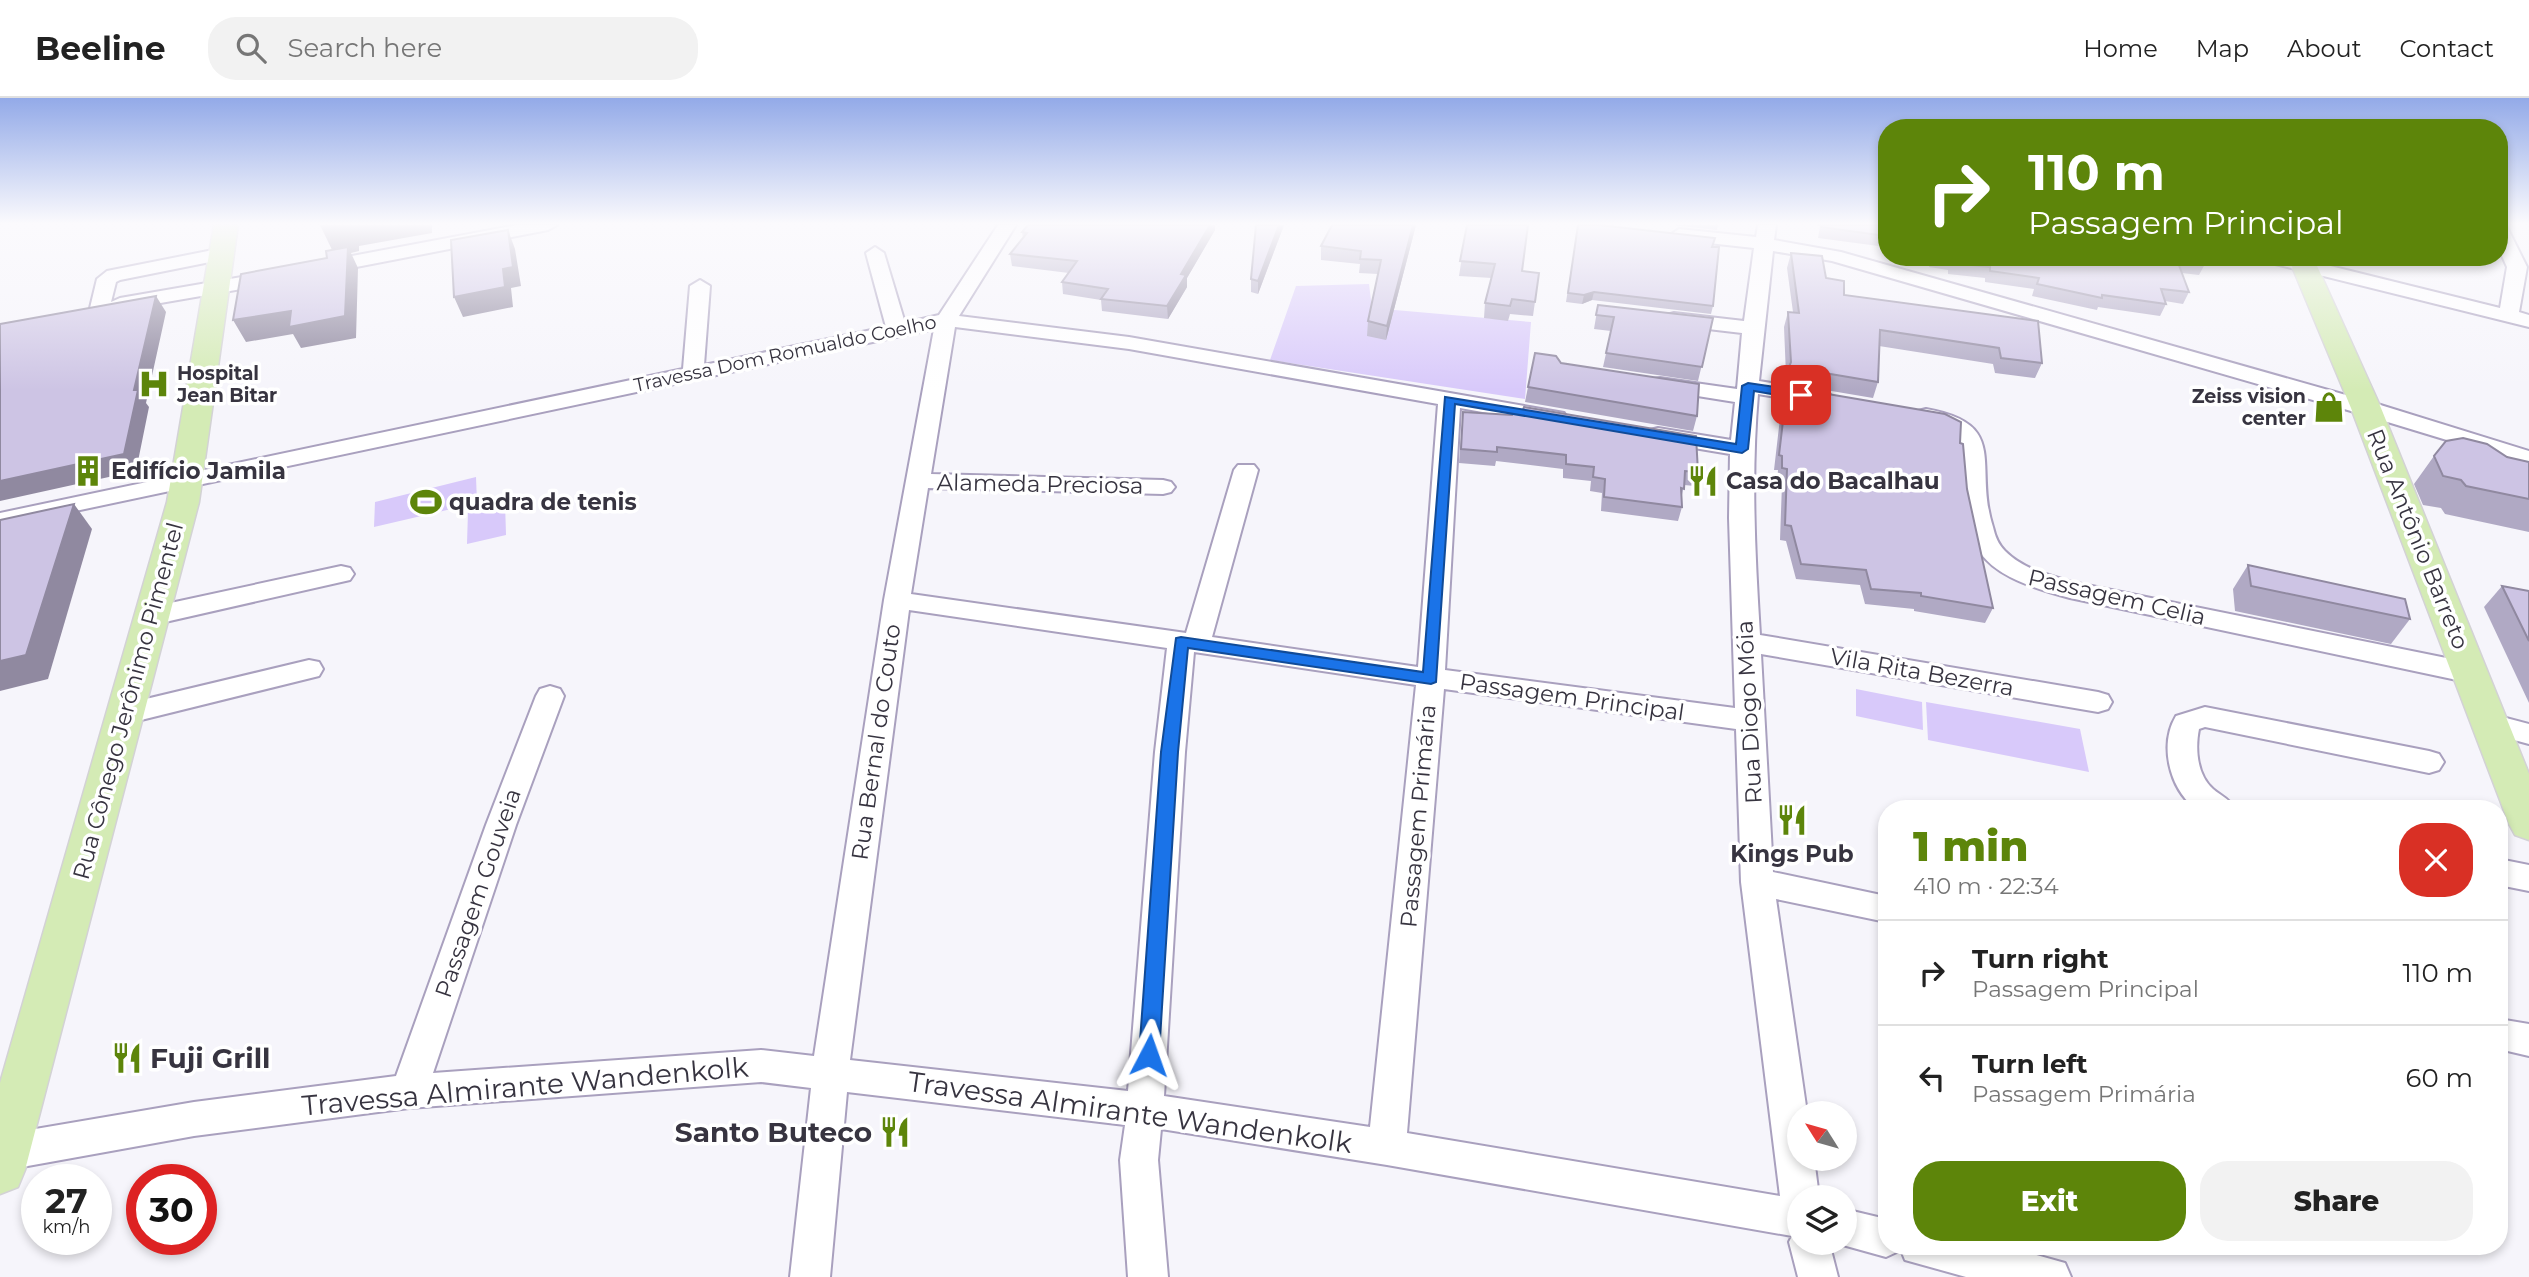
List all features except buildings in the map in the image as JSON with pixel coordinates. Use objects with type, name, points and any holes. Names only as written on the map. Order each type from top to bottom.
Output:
[{"type":"main road","name":"Rua Cônego Jerônimo Pimentel","points":[[2,1158],[188,480],[217,280]]},
{"type":"main road","name":"Rua Antônio Barreto","points":[[2310,280],[2366,408],[2529,824]]},
{"type":"street","points":[[100,308],[107,280]]},
{"type":"street","points":[[75,313],[100,308],[164,280]]},
{"type":"street","points":[[883,280],[897,330]]},
{"type":"street","name":"Rua Bernal do Couto","points":[[810,1277],[829,1073],[897,600],[946,320],[972,280]]},
{"type":"street","name":"Rua Diogo Móia","points":[[1760,280],[1742,449],[1741,519],[1748,720],[1757,882],[1798,1185]]},
{"type":"street","points":[[1918,280],[2366,408],[2529,458]]},
{"type":"street","points":[[2371,280],[2529,321]]},
{"type":"street","points":[[2508,316],[2515,280]]},
{"type":"street","points":[[693,373],[700,286]]},
{"type":"street","points":[[1659,317],[1753,328]]},
{"type":"street","name":"Travessa Dom Romualdo Coelho","points":[[0,520],[946,320],[1129,343],[1577,422]]},
{"type":"street","points":[[1644,382],[1840,402]]},
{"type":"street","name":"Passagem Primária","points":[[1387,1147],[1431,678],[1449,400]]},
{"type":"street","name":"Passagem Celia","points":[[1906,413],[1953,422],[1967,432],[1970,437],[1979,526],[1985,545],[1996,560],[2022,575],[2070,590],[2471,673]]},
{"type":"street","points":[[1632,431],[1742,449]]},
{"type":"street","points":[[1148,1277],[1139,1160],[1145,1110],[1170,752],[1189,643],[1246,470]]},
{"type":"street","name":"Alameda Preciosa","points":[[917,481],[1163,487]]},
{"type":"street","points":[[152,616],[341,574]]},
{"type":"street","name":"Passagem Principal","points":[[897,600],[1431,678],[1748,720]]},
{"type":"street","name":"Vila Rita Bezerra","points":[[1745,642],[2098,702]]},
{"type":"street","points":[[125,714],[309,669]]},
{"type":"street","name":"Passagem Gouveia","points":[[409,1091],[501,825],[550,696]]},
{"type":"street","points":[[2207,800],[2198,794],[2186,771],[2181,736],[2186,723],[2205,717],[2429,762]]},
{"type":"street","points":[[2491,724],[2529,734]]},
{"type":"street","points":[[2508,874],[2529,878]]},
{"type":"street","points":[[1757,882],[1878,907]]},
{"type":"street","points":[[2508,1036],[2529,1040]]},
{"type":"street","name":"Travessa Almirante Wandenkolk","points":[[2,1158],[194,1119],[409,1091],[761,1066],[1145,1110],[1387,1147],[1787,1216]]},
{"type":"street","points":[[1857,1231],[1878,1236]]},
{"type":"street","points":[[1812,1255],[1818,1277]]},
{"type":"street","points":[[1957,1255],[2051,1277]]},
{"type":"shaded area","points":[[1369,284],[1372,308],[1531,322],[1525,399],[1270,360],[1296,286]]},
{"type":"shaded area","name":"quadra de tenis","points":[[476,477],[477,503],[374,527],[375,502]]},
{"type":"shaded area","points":[[505,503],[506,535],[467,544],[468,511]]},
{"type":"shaded area","points":[[1856,689],[1922,702],[1923,730],[1856,716]]},
{"type":"shaded area","points":[[1926,702],[2080,729],[2089,772],[1928,740]]},
{"type":"place","name":"Hospital Jean Bitar","points":[[154,384]]},
{"type":"place","name":"Zeiss vision center","points":[[2329,407]]},
{"type":"place","name":"Edifício Jamila","points":[[88,471]]},
{"type":"place","name":"Casa do Bacalhau","points":[[1703,481]]},
{"type":"place","name":"quadra de tenis","points":[[426,502]]},
{"type":"place","name":"Kings Pub","points":[[1792,820]]},
{"type":"place","name":"Fuji Grill","points":[[127,1058]]},
{"type":"place","name":"Santo Buteco","points":[[895,1132]]},
{"type":"route","points":[[1149,1055],[1170,752],[1181,642],[1431,678],[1449,400],[1742,449],[1748,386],[1801,395]]}]
